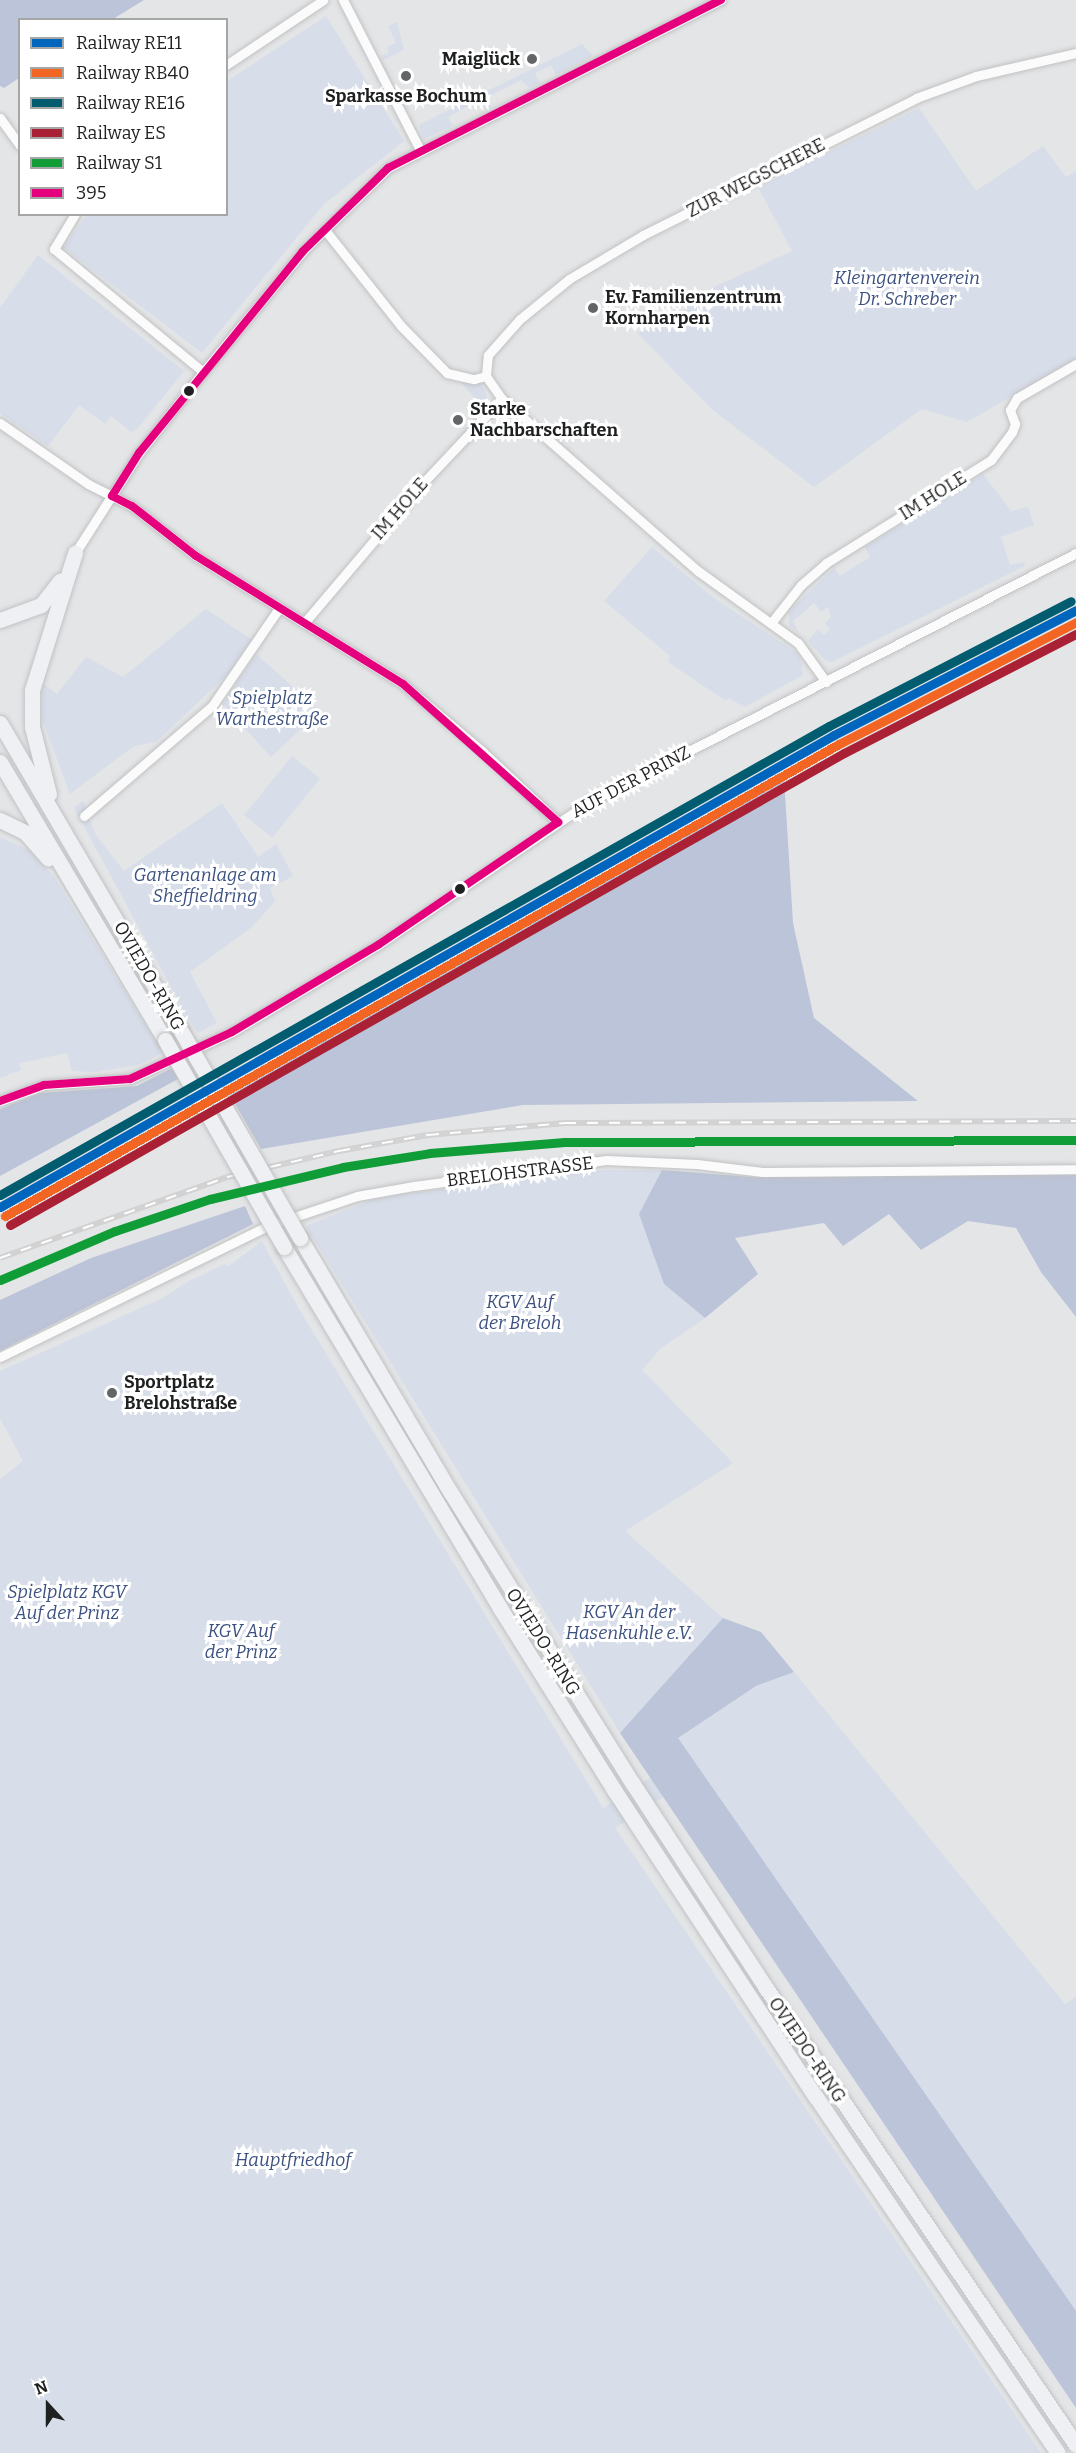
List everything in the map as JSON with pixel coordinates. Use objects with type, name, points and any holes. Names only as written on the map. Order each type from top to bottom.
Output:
[{"type":"highway","points":[[0,620],[28,613],[48,599],[75,553]]},
{"type":"highway","points":[[53,811],[34,737],[32,690],[75,553]]},
{"type":"highway","points":[[0,723],[53,811]]},
{"type":"highway","name":"OVIEDO-RING","points":[[0,762],[165,1040],[363,1384],[602,1771],[816,2097],[1058,2453]]},
{"type":"highway","name":"OVIEDO-RING","points":[[53,811],[300,1238],[451,1493],[607,1744],[772,1998],[1076,2445]]},
{"type":"highway","points":[[0,820],[25,832],[83,900]]},
{"type":"street","points":[[228,64],[323,0]]},
{"type":"street","points":[[343,0],[420,150]]},
{"type":"street","points":[[75,553],[139,453],[203,372],[303,251],[388,168],[721,0]]},
{"type":"street","name":"ZUR WEGSCHERE","points":[[486,376],[488,355],[520,319],[569,279],[643,235],[947,84],[1076,53]]},
{"type":"street","points":[[0,118],[18,143]]},
{"type":"street","points":[[74,216],[54,249],[203,372]]},
{"type":"street","points":[[325,230],[401,326],[447,373],[474,379],[486,376],[502,399],[698,571],[771,623],[807,652],[826,682]]},
{"type":"street","name":"IM HOLE","points":[[771,623],[801,585],[826,563],[991,460],[1012,432],[1015,424],[1010,411],[1017,398],[1076,364]]},
{"type":"street","name":"IM HOLE","points":[[304,622],[420,486],[502,399]]},
{"type":"street","points":[[0,423],[112,496],[132,506],[196,556],[418,696],[558,822]]},
{"type":"street","name":"AUF DER PRINZ","points":[[0,1101],[44,1085],[130,1079],[232,1032],[378,945],[558,822],[1076,553]]},
{"type":"street","points":[[84,816],[212,705],[279,608]]},
{"type":"street","name":"BRELOHSTRASSE","points":[[0,1357],[270,1225],[357,1197],[414,1186],[606,1161],[697,1164],[763,1172],[1076,1168]]},
{"type":"green space","points":[[326,16],[404,141],[324,204],[202,353],[63,247],[86,216],[228,216],[228,80]]},
{"type":"green space","points":[[397,22],[404,50],[383,60],[381,56],[389,53],[387,47],[396,43],[388,26]]},
{"type":"green space","points":[[582,44],[593,56],[556,75],[551,65],[535,73],[540,83],[530,88],[521,80],[487,97],[491,107],[486,110],[480,100],[448,117],[453,126],[424,139],[419,125]]},
{"type":"green space","name":"Kleingartenverein Dr. Schreber","points":[[919,108],[976,191],[1043,146],[1066,177],[1076,171],[1076,359],[967,422],[922,409],[814,487],[714,411],[637,333],[687,310],[684,301],[792,251],[758,187]]},
{"type":"green space","points":[[38,255],[184,371],[138,428],[131,432],[111,416],[105,424],[79,405],[48,446],[0,413],[0,308]]},
{"type":"green space","points":[[460,381],[481,383],[488,399],[484,409]]},
{"type":"green space","points":[[983,474],[1011,511],[1028,507],[1034,525],[1001,537],[1010,565],[1024,562],[1025,566],[832,662],[826,661],[808,641],[818,629],[824,635],[830,630],[825,623],[831,617],[828,607],[821,612],[814,603],[793,621],[799,633],[789,626],[789,611],[834,568],[840,576],[870,557],[865,547]]},
{"type":"green space","points":[[652,547],[714,598],[794,651],[801,660],[803,675],[745,707],[728,698],[726,701],[668,662],[670,656],[604,601]]},
{"type":"green space","points":[[206,609],[252,640],[229,673],[156,742],[134,746],[70,794],[42,719],[42,683],[57,694],[86,657],[123,677]]},
{"type":"green space","name":"Spielplatz Warthestraße","points":[[256,654],[320,711],[271,757],[223,704]]},
{"type":"green space","points":[[292,756],[320,779],[272,838],[244,815]]},
{"type":"green space","name":"Gartenanlage am Sheffieldring","points":[[83,801],[95,834],[124,871],[222,803],[258,857],[276,844],[293,876],[270,888],[275,901],[252,927],[190,972],[217,1023],[198,1033],[188,1018],[74,808]]},
{"type":"green space","points":[[0,837],[29,850],[54,877],[163,1053],[138,1065],[95,1072],[72,1071],[67,1053],[19,1064],[21,1070],[0,1078]]},
{"type":"green space","name":"Hauptfriedhof","points":[[605,1170],[662,1170],[639,1214],[664,1284],[705,1318],[660,1349],[642,1370],[733,1463],[625,1531],[723,1618],[647,1706],[670,1742],[756,1686],[794,1672],[1065,2004],[1076,1997],[1076,2371],[674,1790],[615,1828],[1041,2453],[0,2453],[0,1479],[23,1461],[0,1418],[0,1371],[163,1298],[187,1282],[225,1264],[229,1266],[262,1241],[300,1311],[603,1808],[656,1774],[626,1727],[620,1733],[306,1226],[379,1197]]},
{"type":"shaded area","points":[[0,0],[144,0],[115,18],[18,18],[18,79],[4,88],[0,86]]},
{"type":"shaded area","points":[[784,778],[793,923],[814,1018],[918,1101],[523,1105],[261,1149],[230,1095]]},
{"type":"shaded area","points":[[172,1068],[178,1079],[0,1176],[0,1109],[40,1093],[137,1086]]},
{"type":"shaded area","points":[[662,1170],[752,1177],[1076,1174],[1076,1317],[1041,1272],[1016,1228],[968,1221],[921,1250],[889,1214],[843,1246],[824,1223],[735,1238],[758,1274],[705,1318],[664,1284],[639,1214]]},
{"type":"shaded area","points":[[245,1206],[253,1224],[0,1351],[0,1300],[91,1258]]},
{"type":"shaded area","points":[[723,1618],[761,1632],[794,1672],[756,1686],[678,1738],[1076,2311],[1076,2408],[620,1733]]},
{"type":"railway","points":[[0,1258],[227,1177],[339,1151],[428,1135],[565,1123],[1076,1121]]},
{"type":"rail line","name":"RE16","points":[[0,1195],[829,726],[1071,601]]},
{"type":"rail line","name":"RE11","points":[[0,1207],[834,735],[1076,610]]},
{"type":"rail line","name":"RB40","points":[[5,1216],[839,744],[1076,622]]},
{"type":"rail line","name":"ES","points":[[10,1225],[844,753],[1076,634]]},
{"type":"rail line","name":"S1","points":[[0,1280],[115,1231],[210,1199],[343,1167],[430,1153],[565,1142],[1076,1140]]},
{"type":"transit line","name":"395","points":[[112,496],[139,453],[303,251],[388,168],[721,0]]},
{"type":"transit line","name":"395","points":[[112,496],[132,506],[196,556],[403,684],[558,822]]},
{"type":"transit line","name":"395","points":[[0,1101],[44,1085],[130,1079],[232,1032],[378,945],[558,822]]},
{"type":"place","name":"Maiglück","points":[[532,59]]},
{"type":"place","name":"Sparkasse Bochum","points":[[406,76]]},
{"type":"place","name":"Ev. Familienzentrum Kornharpen","points":[[593,308]]},
{"type":"place","name":"Starke Nachbarschaften","points":[[458,420]]},
{"type":"place","name":"Sportplatz Brelohstraße","points":[[112,1393]]},
{"type":"park label","name":"KGV Auf der Breloh","points":[[520,1313]]},
{"type":"park label","name":"Spielplatz KGV Auf der Prinz","points":[[67,1603]]},
{"type":"park label","name":"KGV An der Hasenkuhle e.V.","points":[[629,1623]]},
{"type":"park label","name":"KGV Auf der Prinz","points":[[241,1642]]}]
